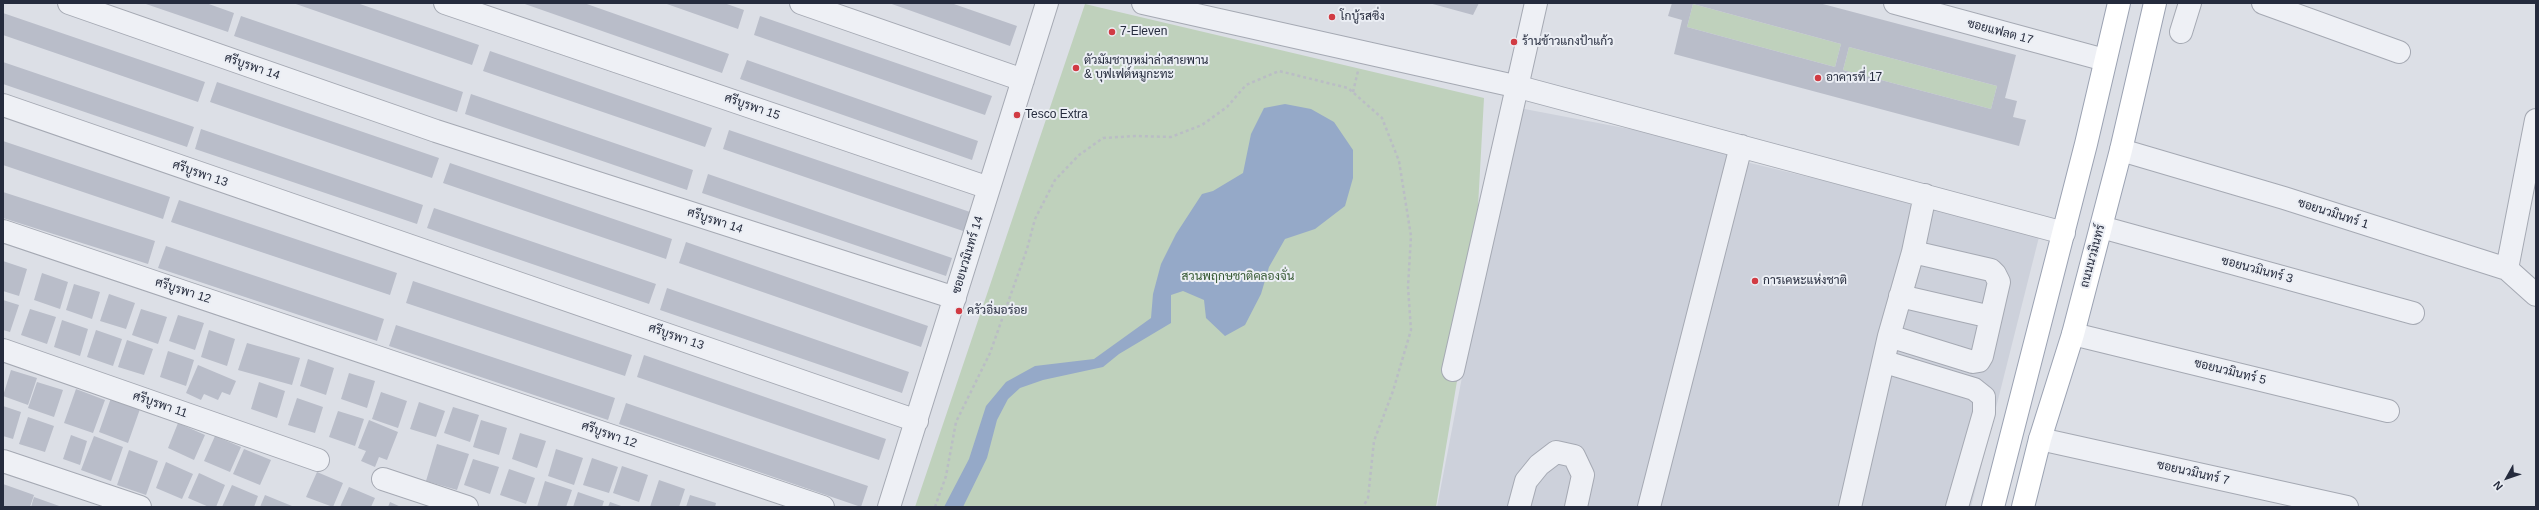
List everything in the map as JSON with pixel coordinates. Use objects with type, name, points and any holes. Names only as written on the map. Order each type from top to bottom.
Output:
[{"type":"main road","points":[[1993,507],[2064,233],[2119,3]]},
{"type":"main road","name":"ถนนนวมินทร์","points":[[2023,507],[2040,439],[2073,334],[2121,150],[2156,3]]},
{"type":"street","name":"ศรีบูรพา 14","points":[[69,3],[436,131],[955,298]]},
{"type":"street","name":"ศรีบูรพา 15","points":[[445,3],[990,188]]},
{"type":"street","points":[[801,3],[1023,80]]},
{"type":"street","name":"ซอยนวมินทร์ 14","points":[[889,507],[1047,3]]},
{"type":"street","points":[[1143,3],[1519,87],[2064,233]]},
{"type":"street","points":[[1453,370],[1519,87],[1536,3]]},
{"type":"street","name":"ซอยแฟลต 17","points":[[1895,3],[2105,60]]},
{"type":"street","points":[[2181,32],[2190,3]]},
{"type":"street","points":[[2263,3],[2398,52]]},
{"type":"street","name":"ศรีบูรพา 13","points":[[3,105],[397,243],[436,254],[917,421]]},
{"type":"street","points":[[2507,269],[2536,120]]},
{"type":"street","points":[[1649,507],[1741,146]]},
{"type":"street","name":"ซอยนวมินทร์ 1","points":[[2121,150],[2284,198],[2507,269],[2536,295]]},
{"type":"street","points":[[1850,507],[1885,362],[1889,336],[1913,252],[1925,195]]},
{"type":"street","name":"ซอยนวมินทร์ 3","points":[[2101,227],[2413,313]]},
{"type":"street","name":"ศรีบูรพา 12","points":[[3,231],[823,507]]},
{"type":"street","points":[[1889,336],[1972,362],[1979,360],[1982,356],[1999,282],[1992,270],[1913,252]]},
{"type":"street","points":[[1900,296],[1991,317]]},
{"type":"street","name":"ซอยนวมินทร์ 5","points":[[2073,334],[2388,411]]},
{"type":"street","name":"ศรีบูรพา 11","points":[[3,350],[318,460]]},
{"type":"street","points":[[1885,362],[1974,389],[1984,397],[1984,413],[1957,507]]},
{"type":"street","name":"ซอยนวมินทร์ 7","points":[[2040,439],[2347,507]]},
{"type":"street","points":[[1519,507],[1526,481],[1540,465],[1556,452],[1574,456],[1583,475],[1576,507]]},
{"type":"street","points":[[3,461],[140,507]]},
{"type":"street","points":[[383,479],[467,507]]},
{"type":"path","points":[[936,507],[946,476],[956,422],[990,352],[1027,249],[1035,219],[1055,180],[1079,155],[1102,138],[1135,136],[1171,138],[1196,127],[1227,106],[1246,85],[1278,71],[1348,88],[1382,118],[1396,154],[1411,236],[1408,287],[1411,330],[1393,391],[1374,442],[1368,498],[1363,507]]},
{"type":"path","points":[[1353,92],[1358,71]]},
{"type":"shaded area","name":"การเคหะแห่งชาติ","points":[[1514,107],[1740,150],[1738,160],[2040,233],[1971,507],[1437,507]]},
{"type":"green space","name":"สวนพฤกษชาติคลองจั่น","points":[[1085,4],[1484,98],[1474,279],[1436,507],[915,507]]},
{"type":"green space","points":[[1693,4],[1841,44],[1835,67],[1687,27]]},
{"type":"green space","points":[[1849,47],[1997,86],[1991,109],[1843,70]]},
{"type":"water","points":[[1285,104],[1311,109],[1334,122],[1353,150],[1353,178],[1345,206],[1315,229],[1285,239],[1269,267],[1261,294],[1245,325],[1225,336],[1206,318],[1204,300],[1183,291],[1171,295],[1171,323],[1119,354],[1103,367],[1043,380],[1020,388],[1008,399],[997,420],[987,458],[963,507],[944,507],[969,459],[986,406],[1006,382],[1035,366],[1094,359],[1151,318],[1153,294],[1161,264],[1176,234],[1202,194],[1213,191],[1243,173],[1251,134],[1264,108]]},
{"type":"building","points":[[143,3],[206,3],[234,13],[228,32]]},
{"type":"building","points":[[293,3],[357,3],[479,45],[472,65]]},
{"type":"building","points":[[522,3],[584,3],[729,54],[722,73]]},
{"type":"building","points":[[664,3],[724,3],[744,10],[738,29]]},
{"type":"building","points":[[889,3],[951,3],[1017,26],[1010,46]]},
{"type":"building","points":[[1429,3],[1479,3],[1473,15]]},
{"type":"building","name":"อาคารที่ 17","points":[[1672,3],[1819,3],[2016,55],[2005,98],[2017,101],[2013,117],[2026,120],[2019,146],[1674,54],[1682,20],[1668,16]],"holes":[[[1693,4],[1841,44],[1835,67],[1687,27]],[[1849,47],[1997,86],[1991,109],[1843,70]]]},
{"type":"building","points":[[3,13],[205,82],[198,102],[3,35]]},
{"type":"building","points":[[241,16],[463,92],[457,112],[234,36]]},
{"type":"building","points":[[760,16],[992,96],[985,115],[754,35]]},
{"type":"building","points":[[490,51],[712,128],[705,147],[483,71]]},
{"type":"building","points":[[747,60],[978,141],[972,160],[740,79]]},
{"type":"building","points":[[3,62],[194,127],[187,147],[3,84]]},
{"type":"building","points":[[217,82],[439,158],[432,178],[210,102]]},
{"type":"building","points":[[471,94],[693,170],[687,190],[465,114]]},
{"type":"building","points":[[201,129],[423,205],[417,224],[195,149]]},
{"type":"building","points":[[729,130],[973,213],[966,232],[723,149]]},
{"type":"building","points":[[3,141],[170,197],[163,219],[3,165]]},
{"type":"building","points":[[450,163],[672,239],[666,259],[443,183]]},
{"type":"building","points":[[708,174],[952,258],[946,276],[702,193]]},
{"type":"building","points":[[3,192],[155,241],[148,264],[3,218]]},
{"type":"building","points":[[179,200],[397,273],[390,295],[171,222]]},
{"type":"building","points":[[434,208],[656,284],[649,304],[427,228]]},
{"type":"building","points":[[686,242],[928,326],[921,347],[679,263]]},
{"type":"building","points":[[166,246],[384,319],[377,341],[158,268]]},
{"type":"building","points":[[3,261],[27,269],[19,296],[3,291]]},
{"type":"building","points":[[42,273],[68,282],[60,309],[34,300]]},
{"type":"building","points":[[413,281],[632,355],[625,376],[406,303]]},
{"type":"building","points":[[74,284],[100,292],[92,319],[66,310]]},
{"type":"building","points":[[667,288],[909,372],[902,393],[660,310]]},
{"type":"building","points":[[109,294],[135,303],[126,329],[100,321]]},
{"type":"building","points":[[3,300],[19,305],[10,332],[3,330]]},
{"type":"building","points":[[30,309],[56,317],[47,344],[21,335]]},
{"type":"building","points":[[141,309],[167,317],[158,344],[132,335]]},
{"type":"building","points":[[178,315],[204,323],[195,350],[169,341]]},
{"type":"building","points":[[62,320],[88,329],[80,356],[54,347]]},
{"type":"building","points":[[396,325],[615,398],[608,420],[389,346]]},
{"type":"building","points":[[96,330],[122,339],[113,366],[87,357]]},
{"type":"building","points":[[209,330],[235,339],[227,366],[201,357]]},
{"type":"building","points":[[127,340],[153,349],[144,375],[118,367]]},
{"type":"building","points":[[247,343],[300,358],[292,385],[238,370]]},
{"type":"building","points":[[168,351],[194,360],[186,386],[160,377]]},
{"type":"building","points":[[644,355],[886,439],[879,460],[637,377]]},
{"type":"building","points":[[308,359],[334,368],[326,395],[300,386]]},
{"type":"building","points":[[198,365],[236,381],[230,395],[222,392],[218,400],[204,394],[201,400],[186,393]]},
{"type":"building","points":[[11,370],[37,378],[28,405],[3,396]]},
{"type":"building","points":[[349,373],[375,381],[367,408],[341,399]]},
{"type":"building","points":[[37,382],[63,390],[54,417],[28,408]]},
{"type":"building","points":[[259,382],[285,391],[277,418],[251,409]]},
{"type":"building","points":[[76,389],[105,400],[93,433],[64,423]]},
{"type":"building","points":[[381,392],[407,401],[398,428],[372,419]]},
{"type":"building","points":[[111,398],[140,409],[128,443],[99,432]]},
{"type":"building","points":[[297,398],[323,407],[315,433],[288,425]]},
{"type":"building","points":[[419,402],[445,411],[436,437],[410,429]]},
{"type":"building","points":[[626,403],[868,486],[861,507],[619,424]]},
{"type":"building","points":[[3,406],[21,412],[13,439],[3,436]]},
{"type":"building","points":[[453,407],[479,415],[470,442],[444,433]]},
{"type":"building","points":[[338,411],[364,419],[355,446],[329,437]]},
{"type":"building","points":[[28,417],[54,426],[45,452],[19,444]]},
{"type":"building","points":[[369,420],[398,432],[387,460],[379,457],[375,467],[361,461],[366,451],[358,448]]},
{"type":"building","points":[[481,420],[507,428],[499,455],[473,447]]},
{"type":"building","points":[[178,423],[205,435],[194,460],[168,448]]},
{"type":"building","points":[[520,433],[546,441],[537,468],[512,459]]},
{"type":"building","points":[[71,435],[87,441],[80,465],[63,459]]},
{"type":"building","points":[[94,436],[123,447],[111,481],[81,470]]},
{"type":"building","points":[[215,436],[241,447],[230,472],[204,461]]},
{"type":"building","points":[[437,444],[469,454],[457,490],[426,481]]},
{"type":"building","points":[[244,449],[271,460],[260,485],[233,474]]},
{"type":"building","points":[[556,449],[583,458],[574,485],[548,476]]},
{"type":"building","points":[[129,450],[158,461],[146,495],[117,485]]},
{"type":"building","points":[[592,458],[618,467],[609,493],[583,485]]},
{"type":"building","points":[[473,459],[499,467],[490,494],[464,485]]},
{"type":"building","points":[[166,462],[193,474],[182,499],[156,488]]},
{"type":"building","points":[[622,466],[648,475],[639,502],[613,493]]},
{"type":"building","points":[[509,469],[535,478],[526,504],[500,495]]},
{"type":"building","points":[[317,472],[343,483],[333,507],[306,497]]},
{"type":"building","points":[[199,473],[225,485],[216,507],[209,507],[188,498]]},
{"type":"building","points":[[659,480],[685,489],[679,507],[650,507]]},
{"type":"building","points":[[545,481],[572,490],[566,507],[537,507]]},
{"type":"building","points":[[3,484],[34,495],[30,507],[3,507]]},
{"type":"building","points":[[232,485],[258,496],[254,507],[222,507]]},
{"type":"building","points":[[349,487],[375,498],[371,507],[340,507]]},
{"type":"building","points":[[578,492],[604,501],[602,507],[573,507]]},
{"type":"building","points":[[265,495],[292,506],[260,507]]},
{"type":"building","points":[[690,495],[716,503],[715,507],[686,507]]},
{"type":"building","points":[[34,497],[62,507],[31,507]]},
{"type":"building","points":[[390,502],[401,507],[388,507]]},
{"type":"building","points":[[610,502],[624,507],[608,507]]},
{"type":"place","name":"โกบู้รสซิ่ง","points":[[1332,17]]},
{"type":"place","name":"7-Eleven","points":[[1112,32]]},
{"type":"place","name":"ร้านข้าวแกงป้าแก้ว","points":[[1514,42]]},
{"type":"place","name":"ตัวมัมชาบูหม่าล่าสายพาน & บุฟเฟต์หมูกะทะ","points":[[1076,68]]},
{"type":"place","name":"อาคารที่ 17","points":[[1818,78]]},
{"type":"place","name":"Tesco Extra","points":[[1017,115]]},
{"type":"place","name":"การเคหะแห่งชาติ","points":[[1755,281]]},
{"type":"place","name":"ครัวอิ่มอร่อย","points":[[959,311]]}]
